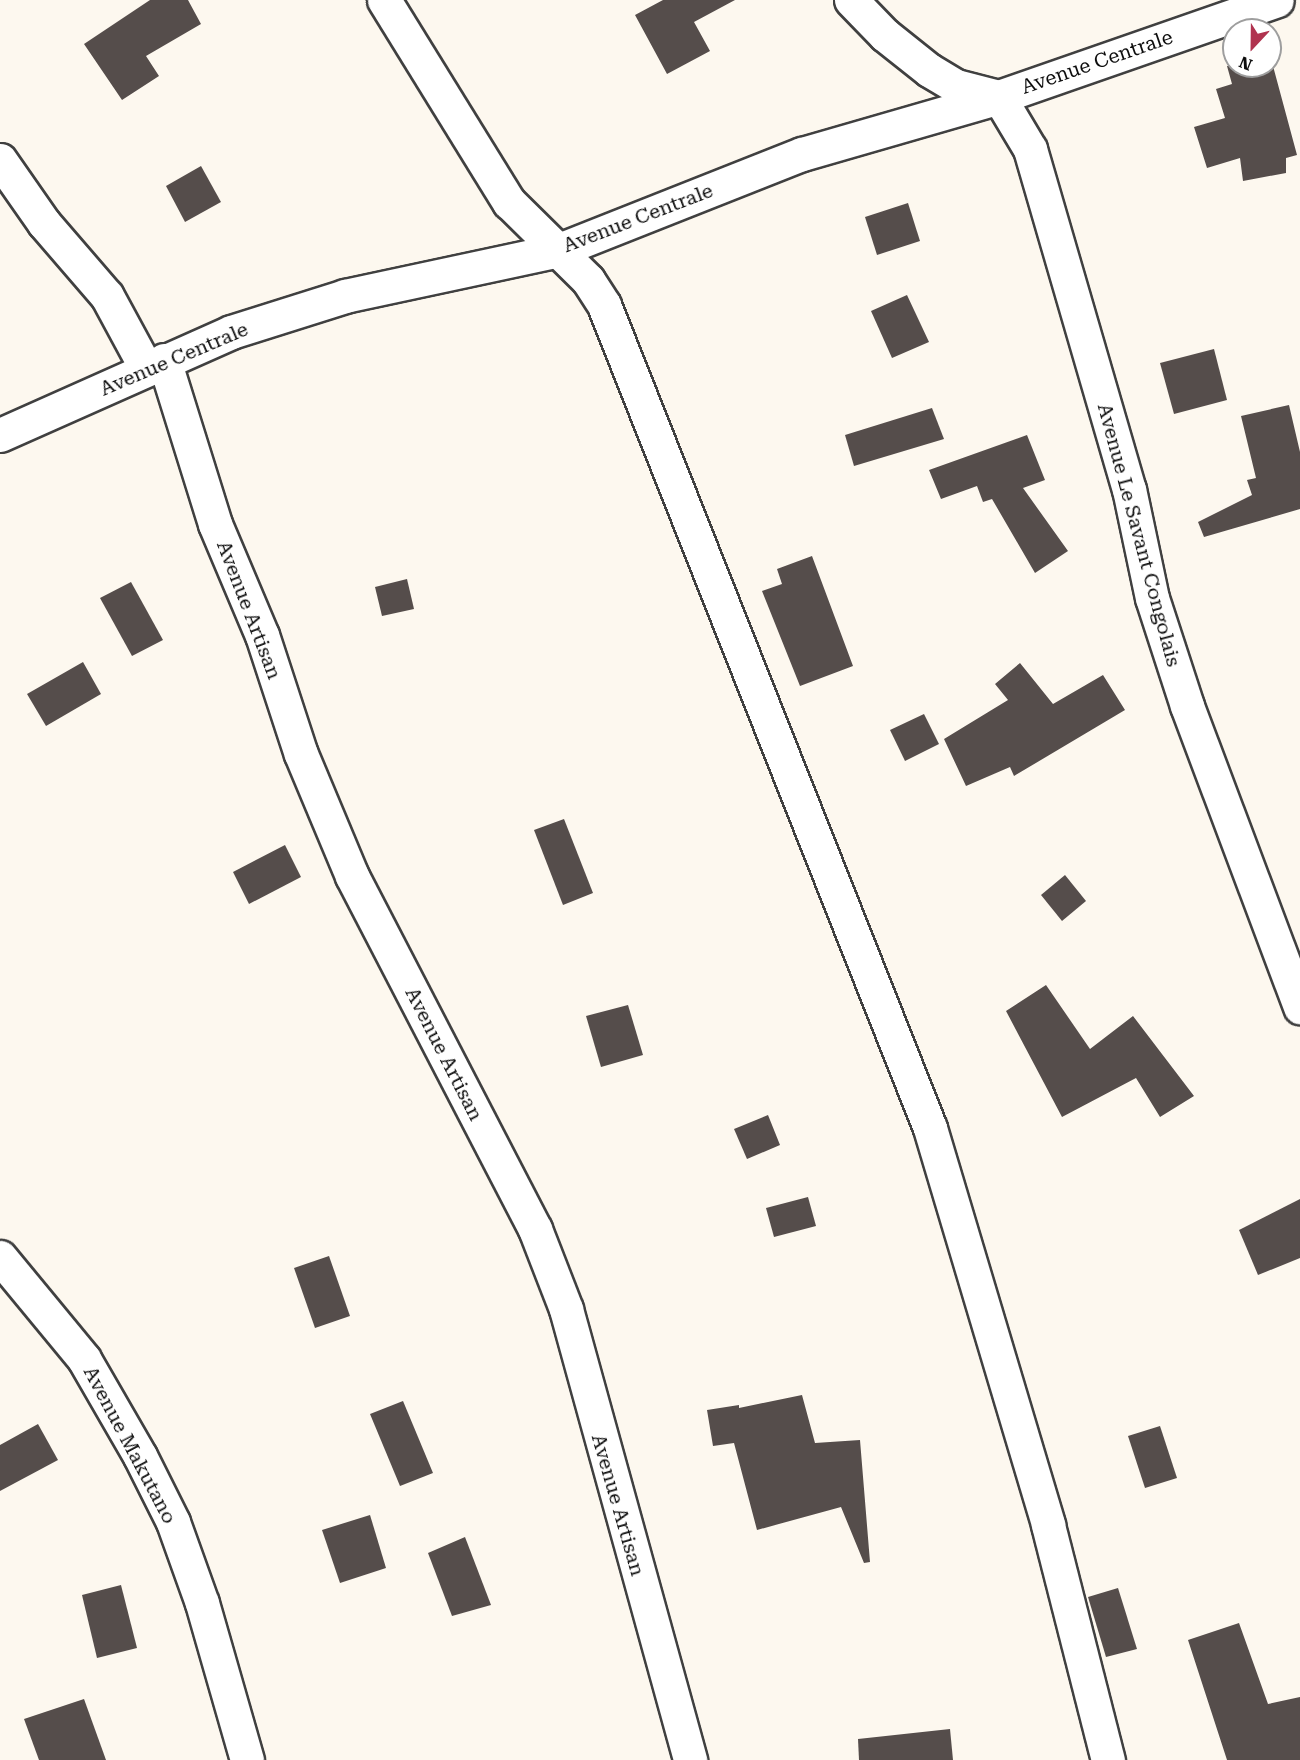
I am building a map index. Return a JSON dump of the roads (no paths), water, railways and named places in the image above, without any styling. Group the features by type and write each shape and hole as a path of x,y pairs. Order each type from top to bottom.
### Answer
{"street":[{"path":"384,0 509,202 588,280 604,305 930,1128 1048,1525 1108,1760"},
{"path":"851,0 885,35 929,70 956,86 999,97"},
{"name":"Avenue Centrale","path":"0,435 231,332 345,296 559,250 801,154 999,97 1277,0"},
{"name":"Avenue Le Savant Congolais","path":"999,97 1030,149 1129,489 1152,598 1187,706 1300,1007"},
{"name":"Avenue Artisan","path":"0,159 44,223 107,296 155,364 215,524 262,635 301,754 352,876 535,1229 566,1310 690,1760"},
{"name":"Avenue Makutano","path":"0,1257 84,1359 145,1465 172,1522 202,1603 247,1760"}]}
